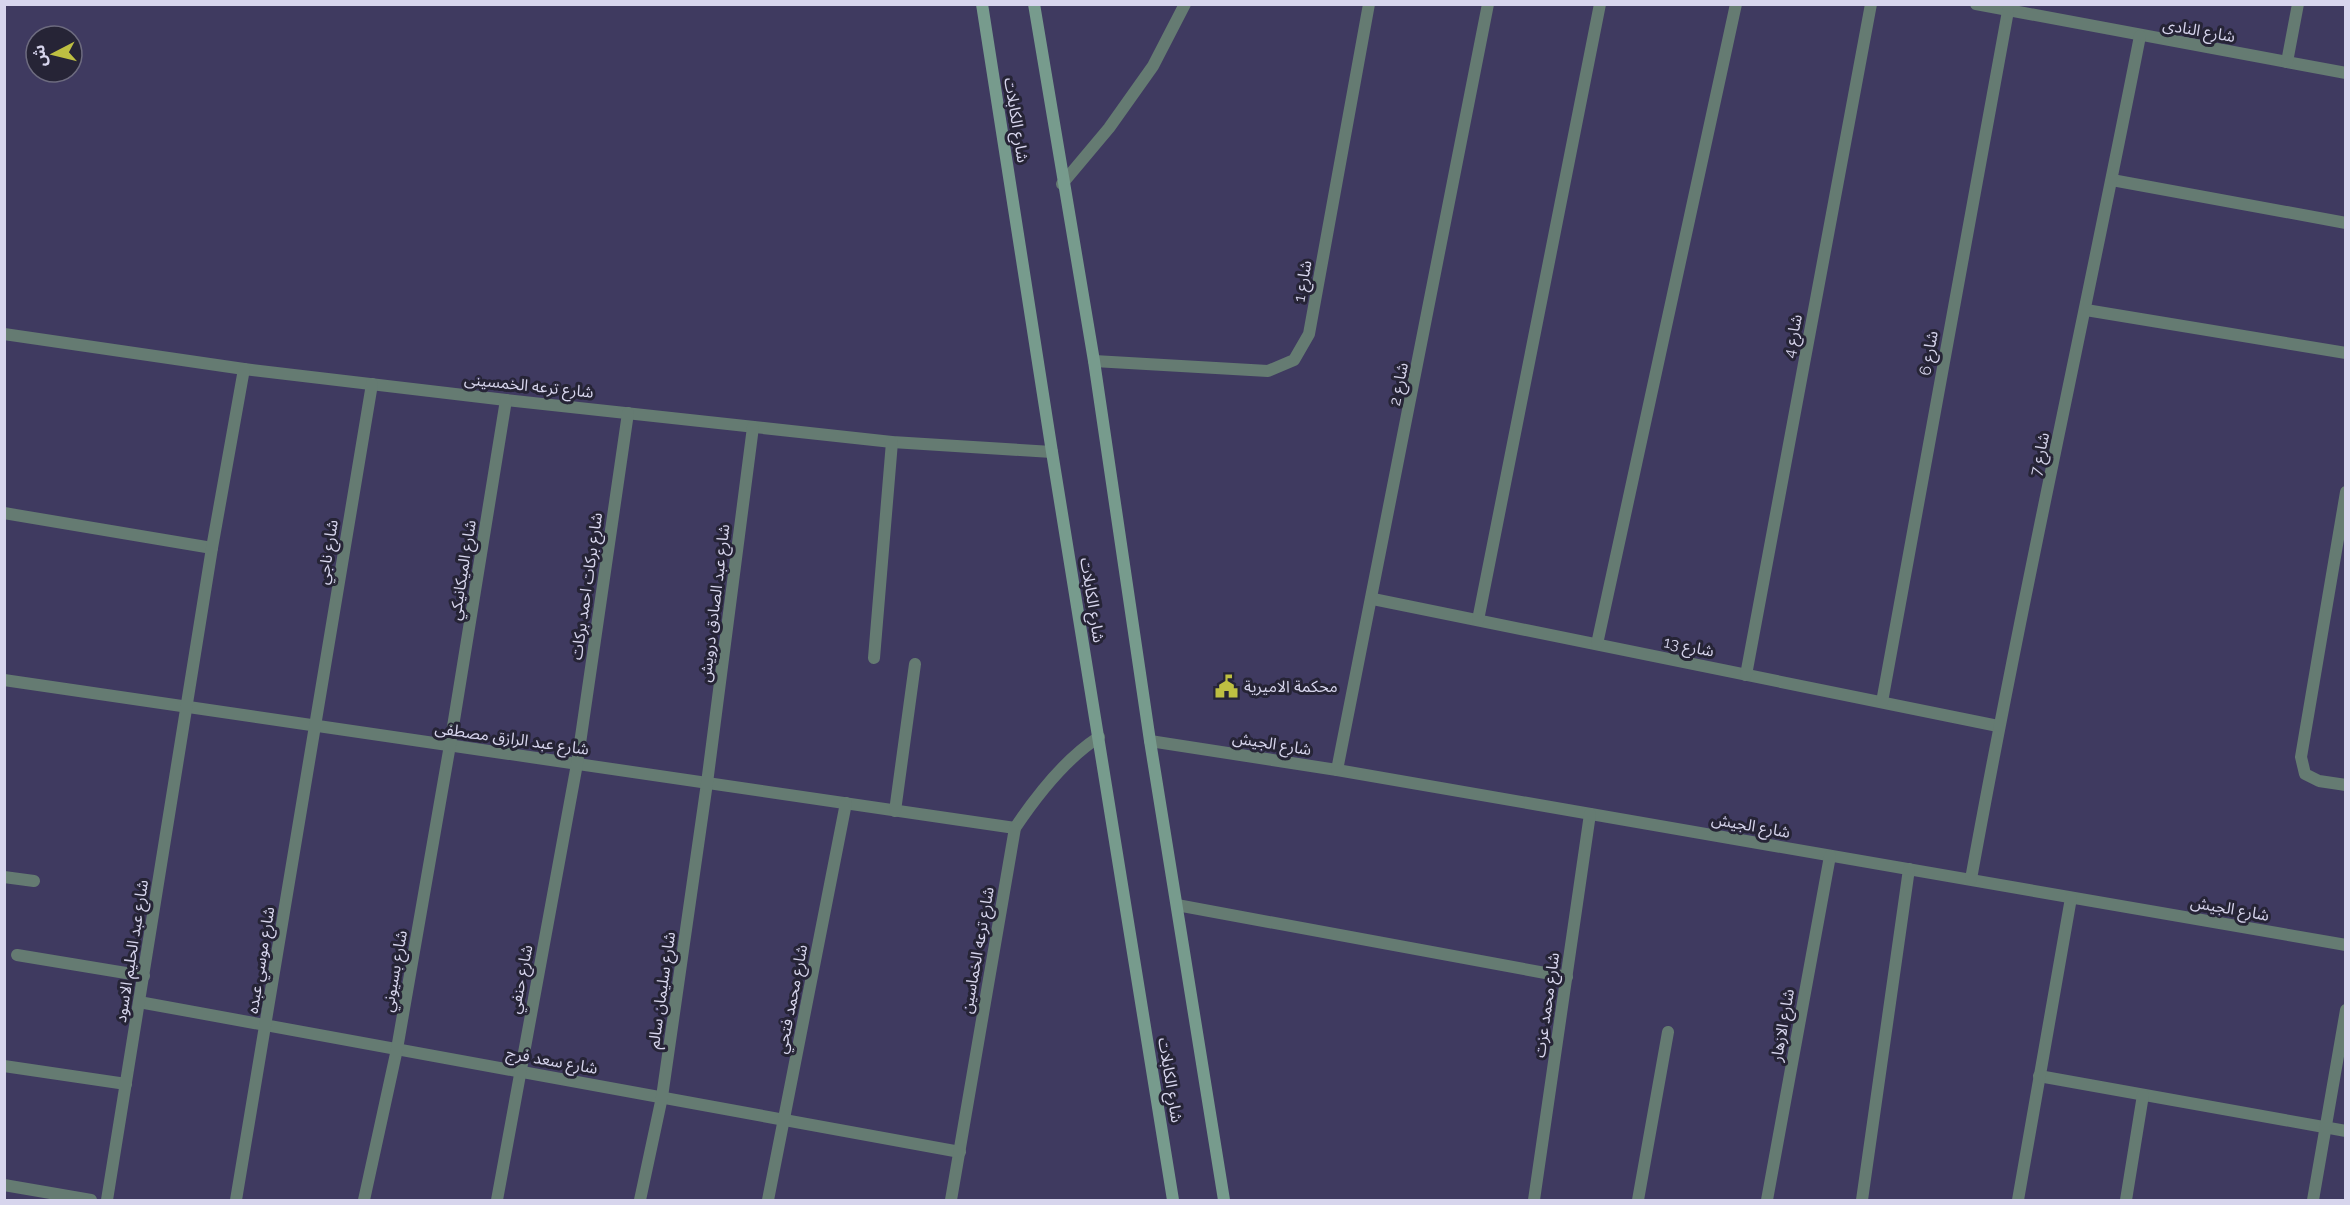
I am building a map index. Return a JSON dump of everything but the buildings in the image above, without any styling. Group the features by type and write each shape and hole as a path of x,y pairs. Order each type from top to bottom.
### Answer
{"main road":[{"name":"شارع الكابلات","path":"982,4 1173,1200"},
{"name":"شارع الكابلات","path":"1034,4 1062,184 1094,361 1150,741 1224,1200"}],"street":[{"path":"1062,184 1109,128 1153,66 1185,4"},
{"name":"شارع 1","path":"1094,361 1268,371 1294,360 1309,334 1369,4"},
{"name":"شارع 2","path":"1337,770 1373,599 1488,4"},
{"path":"1478,620 1600,4"},
{"path":"1597,644 1736,4"},
{"name":"شارع 4","path":"1746,675 1871,4"},
{"name":"شارع النادى","path":"1976,4 2346,73"},
{"path":"2287,62 2298,4"},
{"name":"شارع 6","path":"1882,702 2008,10"},
{"name":"شارع 7","path":"1971,879 1998,726 2086,310 2140,36"},
{"path":"2112,180 2346,223"},
{"path":"2086,310 2346,353"},
{"name":"شارع ترعه الخمسينى","path":"4,334 244,369 628,413 891,442 1052,452"},
{"name":"شارع عبد الحليم الاسود","path":"107,1200 212,548 244,369"},
{"name":"شارع ناجي","path":"315,725 372,384"},
{"name":"شارع الميكانيكي","path":"450,745 506,399"},
{"name":"شارع بركات احمد بركات","path":"577,764 628,413"},
{"name":"شارع عبد الصادق درويش","path":"707,783 753,427"},
{"path":"874,658 891,442"},
{"path":"2346,492 2301,757 2305,774 2319,781 2346,785"},
{"path":"4,513 212,548"},
{"name":"شارع 13","path":"1373,599 1998,726"},
{"path":"896,811 915,664"},
{"name":"شارع عبد الرازق مصطفى","path":"4,680 1015,828"},
{"name":"شارع موسي عبده","path":"236,1200 315,725"},
{"name":"شارع ترعه الخماسين","path":"951,1200 1015,828 1034,799 1077,754 1099,737"},
{"name":"شارع الجيش","path":"1150,741 1337,770 2346,945"},
{"name":"شارع بسيوني","path":"364,1200 397,1049 450,745"},
{"name":"شارع حنفي","path":"497,1200 577,764"},
{"name":"شارع سليمان سالم","path":"640,1200 662,1097 707,783"},
{"name":"شارع محمد فتحي","path":"768,1200 846,803"},
{"name":"شارع محمد عزت","path":"1534,1200 1590,814"},
{"name":"شارع الازهار","path":"1767,1200 1830,856"},
{"path":"1862,1200 1909,869"},
{"path":"4,877 34,881"},
{"path":"2018,1200 2071,898"},
{"path":"1177,905 1567,977"},
{"path":"17,955 144,976"},
{"name":"شارع سعد فرج","path":"139,1002 960,1152"},
{"path":"2313,1200 2346,1010"},
{"path":"1638,1200 1668,1032"},
{"path":"4,1066 126,1084"},
{"path":"2040,1076 2346,1131"},
{"path":"2127,1200 2143,1095"},
{"path":"4,1185 91,1200"}],"place":[{"name":"محكمة الاميرية","path":"1226,686"}]}
